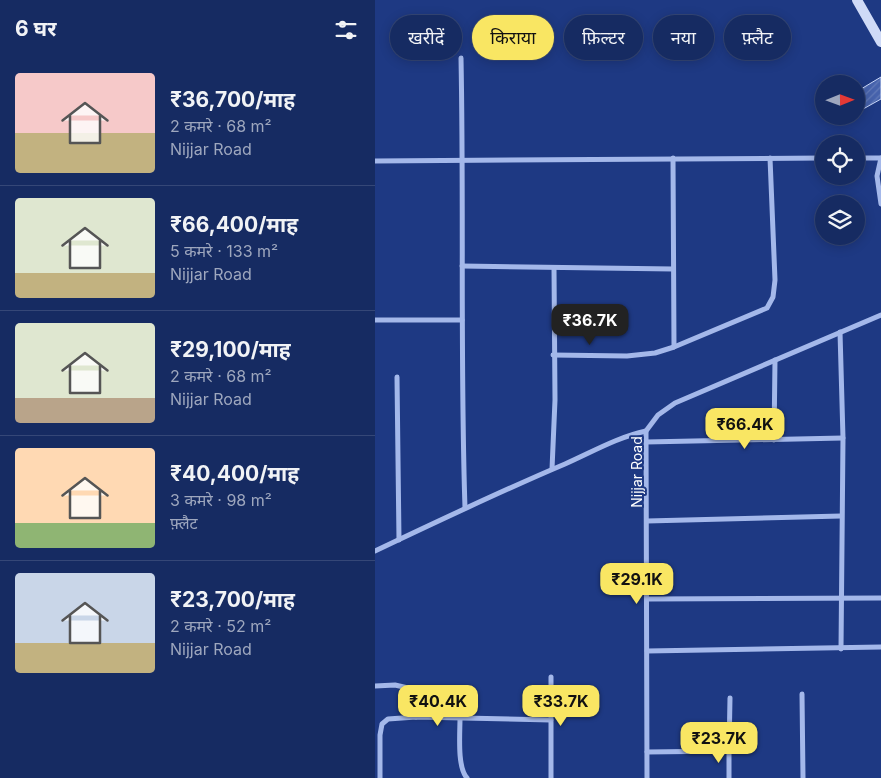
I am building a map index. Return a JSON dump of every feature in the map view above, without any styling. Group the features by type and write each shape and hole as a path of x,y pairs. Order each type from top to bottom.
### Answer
{"street":[{"path":"857,0 881,42"},
{"path":"461,60 465,508"},
{"path":"673,158 673,347"},
{"path":"553,355 627,356 655,353 767,308 773,297 775,280 770,158"},
{"path":"375,161 815,158"},
{"path":"865,158 881,158 877,176 881,204"},
{"path":"462,266 673,269"},
{"path":"552,469 555,400 553,355 554,268"},
{"name":"Nijjar Road","path":"647,778 647,431 658,415 675,403 881,315"},
{"path":"375,320 462,320"},
{"path":"840,332 843,438 841,649"},
{"path":"774,440 775,360"},
{"path":"397,377 399,540"},
{"path":"375,552 465,508 552,469 630,435 647,431"},
{"path":"646,442 843,438"},
{"path":"647,521 841,516"},
{"path":"647,599 881,598"},
{"path":"647,651 881,647"},
{"path":"551,677 551,778"},
{"path":"375,686 395,685 408,688 414,702 416,717"},
{"path":"802,694 803,778"},
{"path":"729,778 730,698"},
{"path":"380,778 379,746 382,724 388,719 416,717 551,720"},
{"path":"460,718 461,765 467,778"},
{"path":"647,752 729,751"}],"building":[{"path":"881,77 881,99 865,108 865,87"}]}
